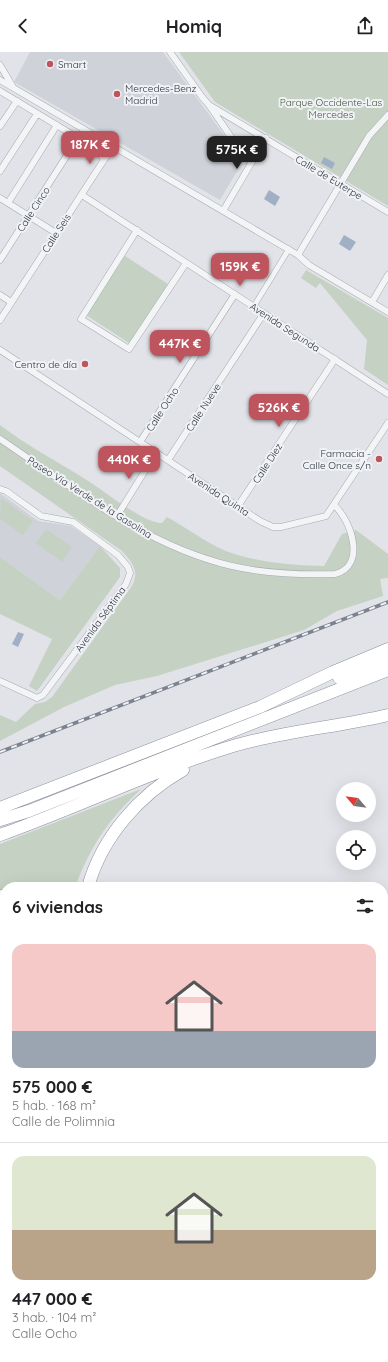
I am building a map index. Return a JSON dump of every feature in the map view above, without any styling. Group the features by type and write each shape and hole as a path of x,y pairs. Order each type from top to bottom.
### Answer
{"highway":[{"path":"0,808 260,707 333,672 388,648"},
{"path":"260,707 280,702 388,659"},
{"path":"0,820 388,670"},
{"path":"0,836 200,756 273,735 388,715"},
{"path":"336,725 363,726 388,721"},
{"path":"90,882 101,855 113,833 130,811 162,783 182,770 234,746"}],"street":[{"name":"Calle de Euterpe","path":"170,52 225,129 251,162"},
{"path":"0,65 14,88"},
{"path":"0,80 298,255 309,265 388,312"},
{"path":"0,91 98,150 104,160"},
{"path":"0,126 17,101"},
{"name":"Calle de Euterpe","path":"209,105 388,212"},
{"path":"0,171 37,114"},
{"path":"298,255 369,136 388,115"},
{"path":"225,129 234,119"},
{"path":"8,203 57,126"},
{"name":"Calle Cinco","path":"0,260 78,138"},
{"path":"223,211 266,138"},
{"name":"Calle Seis","path":"0,320 113,146"},
{"name":"Avenida Segunda","path":"82,195 388,394"},
{"path":"0,198 56,233"},
{"path":"137,230 81,319 129,349 186,263"},
{"path":"254,306 289,250"},
{"path":"372,302 388,275"},
{"name":"Calle Ocho","path":"140,442 235,294"},
{"path":"0,295 11,302"},
{"name":"Calle Nueve","path":"168,460 264,313"},
{"name":"Avenida Quinta","path":"0,350 156,453 273,527 281,527 326,516 334,504"},
{"name":"Calle Diez","path":"238,506 335,360"},
{"path":"334,504 388,423"},
{"name":"Paseo Vía Verde de la Gasolina","path":"0,439 150,536 170,545 232,566 288,574 335,574 342,572 350,565 354,558 354,550 349,527 344,515 334,504"},
{"path":"117,516 156,453"},
{"name":"Avenida Séptima","path":"0,489 6,491 41,516 73,522 118,555 128,567 130,573 126,584 43,695 37,698 0,681"}],"shaded area":[{"path":"30,52 163,52 243,161 220,200 14,82"},
{"path":"0,493 38,521 71,526 100,546 60,600 0,557"}],"green space":[{"name":"Parque Occidente-Las Mercedes","path":"179,52 388,52 388,206 215,102"},
{"path":"125,256 168,284 129,343 86,315"},
{"path":"306,270 388,318 388,385 364,369 367,340 320,283 316,288 301,278"},
{"path":"0,425 134,512 154,522 162,523 167,517 211,543 237,555 274,563 324,566 342,534 356,530 388,554 388,578 380,579 383,596 337,611 304,630 157,676 115,685 64,707 0,741 0,715 16,722 35,704 45,702 52,697 132,586 135,571 132,563 122,551 0,466"},
{"path":"1,498 33,521 23,535 0,519"},
{"path":"46,529 72,547 62,562 36,543"},
{"path":"100,546 120,568 120,577 37,691 29,686 52,639 0,614 0,557 60,600"},
{"path":"141,789 119,812 102,834 94,846 77,882 0,882 0,844"}],"water":[{"path":"324,157 335,163 332,169 321,163"},
{"path":"269,190 280,197 275,206 264,199"},
{"path":"344,235 356,242 350,251 339,244"},
{"path":"18,632 24,634 18,647 12,644"}],"railway":[{"path":"0,752 388,602"}],"place":[{"name":"Smart","path":"50,64"},
{"name":"Mercedes-Benz Madrid","path":"117,94"},
{"name":"Centro de día","path":"85,364"},
{"name":"Farmacia - Calle Once s/n","path":"379,459"}]}
